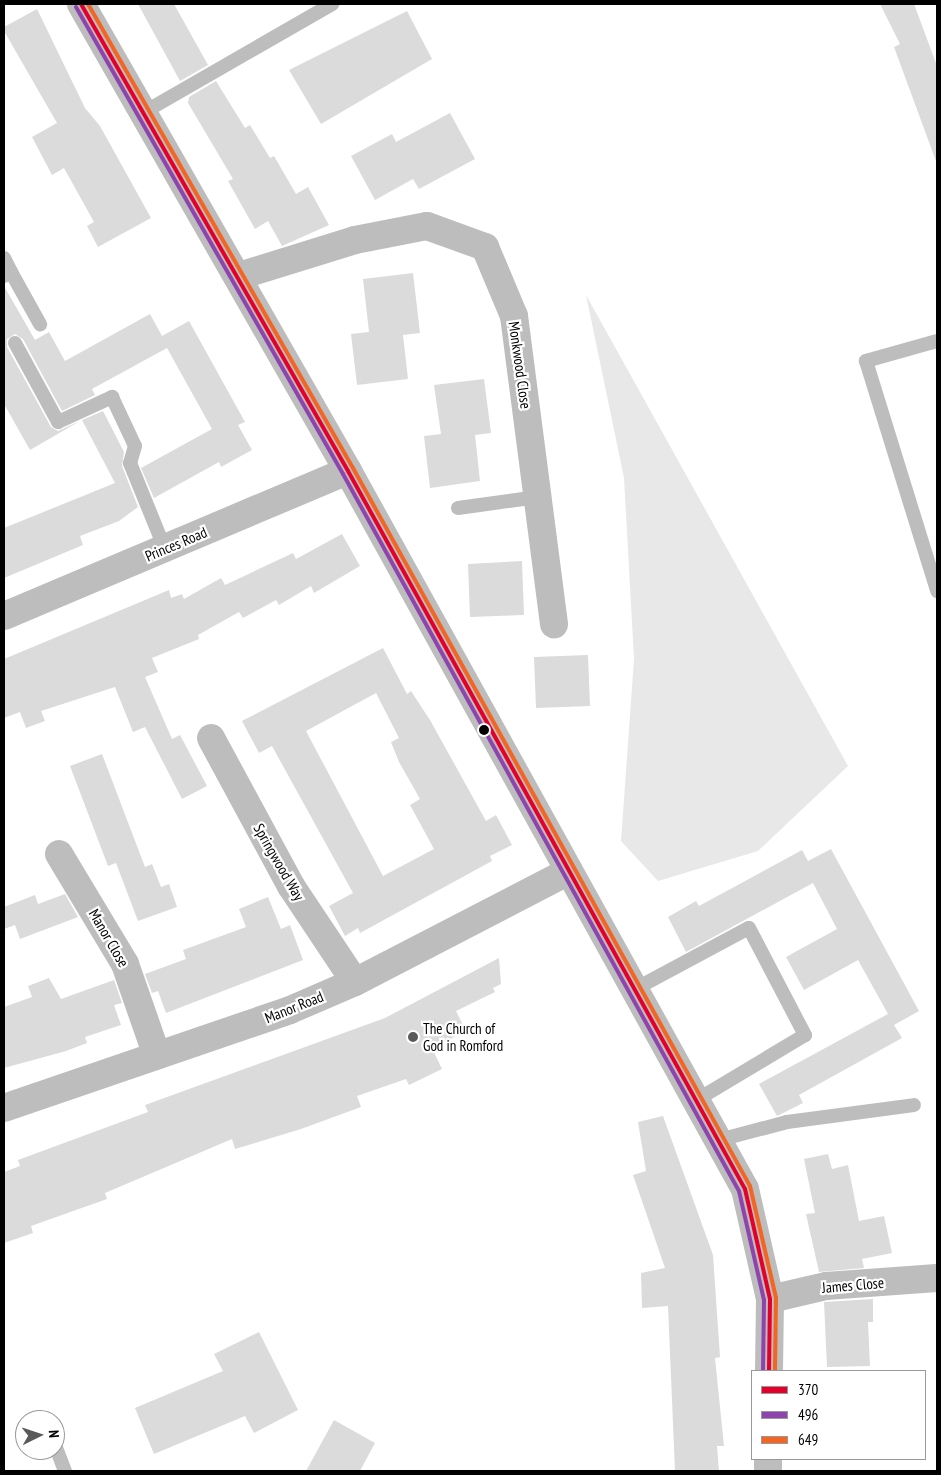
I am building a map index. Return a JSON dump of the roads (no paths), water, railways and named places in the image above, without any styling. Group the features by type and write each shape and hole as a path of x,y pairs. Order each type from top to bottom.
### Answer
{"street":[{"path":"81,4 146,111 348,471 617,962 698,1100 745,1189 770,1299 769,1370"},
{"name":"Monkwood Close","path":"238,276 355,240 428,226 485,247 514,316 554,624"},
{"name":"Princes Road","path":"4,616 348,471"},
{"name":"Springwood Way","path":"211,738 291,886 355,982"},
{"name":"Manor Close","path":"59,854 126,964 157,1056"},
{"name":"Manor Road","path":"4,1108 157,1056 355,982 571,875"},
{"name":"James Close","path":"770,1299 826,1286 937,1278"}],"lane":[{"path":"146,111 332,4"},
{"path":"4,258 7,274 40,324"},
{"path":"937,341 866,360 937,591"},
{"path":"15,343 58,422 112,397 135,446 130,463 165,548"},
{"path":"458,508 537,497"},
{"path":"634,989 749,928 805,1035 698,1100"},
{"path":"719,1140 788,1122 914,1105"}],"place":[{"name":"The Church of God in Romford","path":"413,1037"}]}
